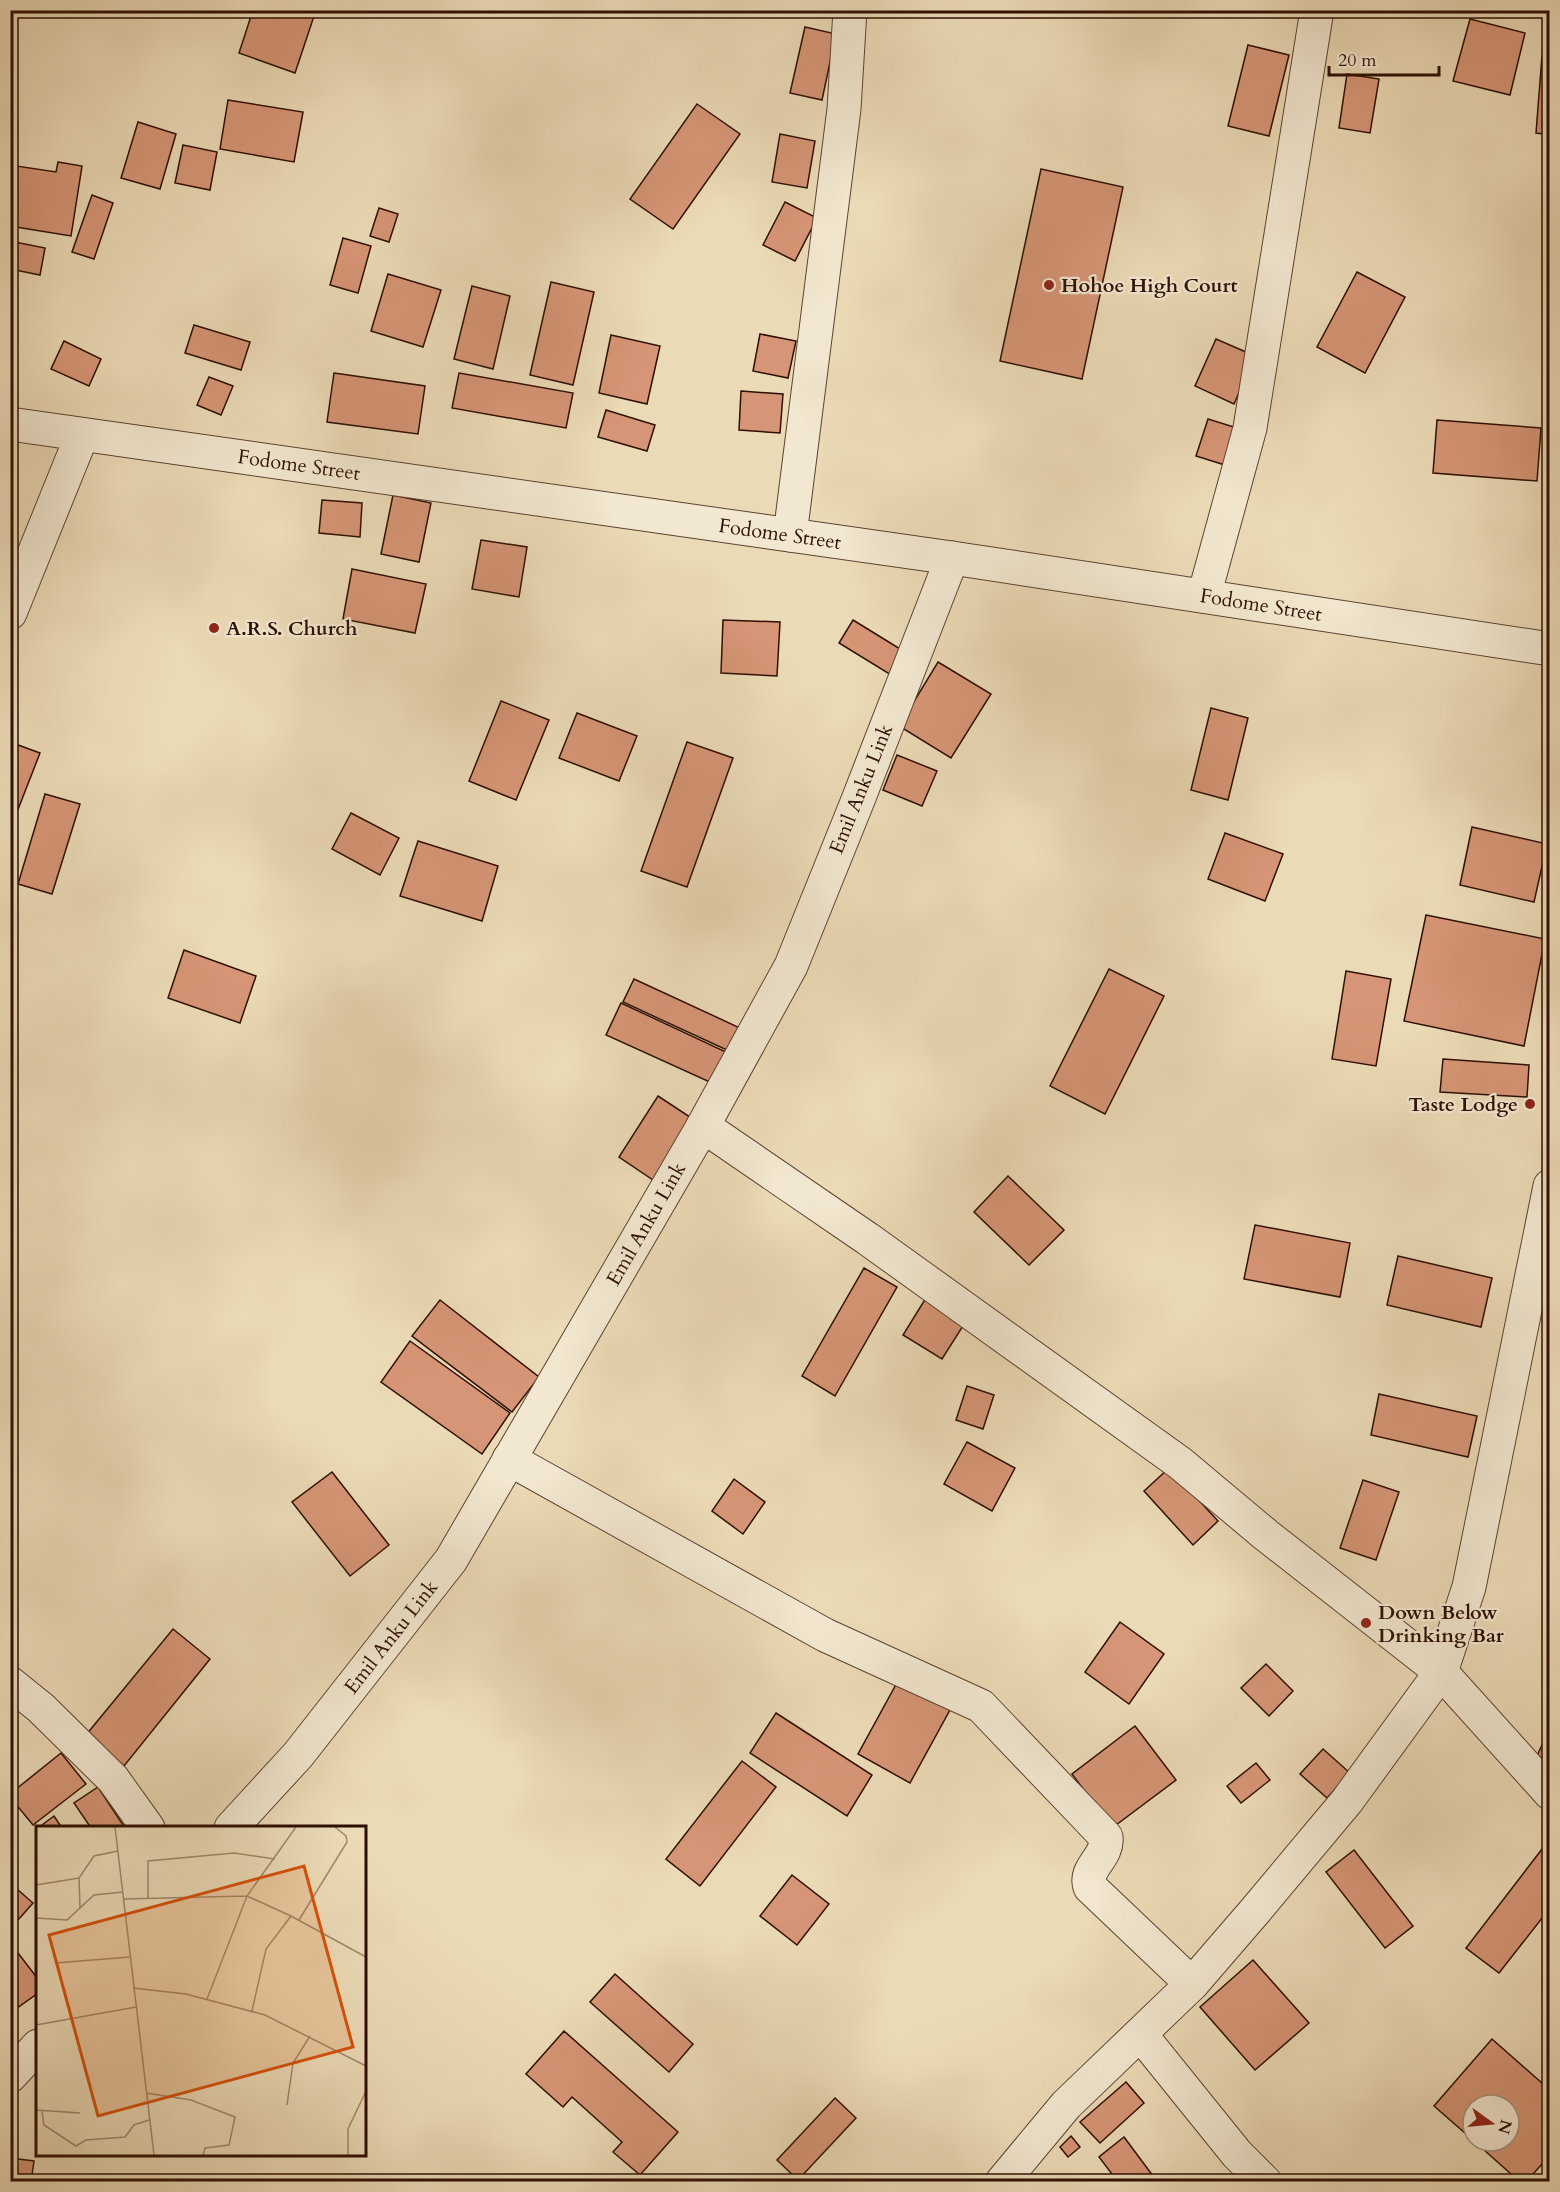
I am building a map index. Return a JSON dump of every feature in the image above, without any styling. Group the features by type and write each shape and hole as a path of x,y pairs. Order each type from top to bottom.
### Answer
{"street":[{"path":"790,535 844,109 850,10"},
{"path":"1204,596 1250,428 1317,10"},
{"name":"Fodome Street","path":"10,424 952,558 1550,649"},
{"path":"10,613 82,435"},
{"name":"Emil Anku Link","path":"232,1826 298,1755 451,1560 703,1126 791,966 952,558"},
{"path":"703,1126 868,1239 1180,1463 1266,1535 1441,1672 1550,1793"},
{"path":"1002,2181 1066,2105 1192,1984 1347,1802 1441,1672 1469,1587 1550,1186"},
{"path":"509,1460 825,1635 981,1707 1106,1837 1107,1844 1103,1854 1089,1874 1090,1887 1192,1984"},
{"path":"10,1683 41,1708 113,1779 147,1826"},
{"path":"1141,2035 1237,2154 1264,2181"},
{"path":"10,2076 36,2048"}],"building":[{"path":"253,10 316,10 295,73 239,53"},
{"path":"1470,19 1525,33 1510,95 1453,81"},
{"path":"805,27 836,34 822,100 790,93"},
{"path":"1248,45 1289,55 1269,136 1228,126"},
{"path":"1542,56 1550,57 1550,135 1536,133"},
{"path":"1347,74 1379,79 1370,133 1339,128"},
{"path":"228,100 303,112 294,162 220,149"},
{"path":"697,104 740,134 673,229 630,199"},
{"path":"138,122 176,134 160,189 121,178"},
{"path":"780,134 815,141 807,188 772,182"},
{"path":"183,145 217,152 210,190 175,183"},
{"path":"58,162 82,166 71,236 10,226 10,165 56,172"},
{"path":"1041,169 1123,187 1082,379 1000,361"},
{"path":"92,195 113,203 94,259 72,252"},
{"path":"785,202 817,218 795,261 763,245"},
{"path":"379,208 398,214 389,242 370,236"},
{"path":"343,238 371,246 358,293 330,285"},
{"path":"10,241 45,248 40,275 10,269"},
{"path":"1357,272 1405,297 1365,373 1317,347"},
{"path":"388,274 441,290 423,347 371,331"},
{"path":"551,282 594,292 573,385 530,375"},
{"path":"472,286 510,296 493,369 454,359"},
{"path":"194,325 250,342 241,370 185,353"},
{"path":"760,334 796,341 788,378 753,371"},
{"path":"611,335 660,346 647,404 599,393"},
{"path":"1216,339 1255,356 1234,404 1195,386"},
{"path":"64,341 101,359 89,386 51,369"},
{"path":"334,373 425,386 418,434 327,422"},
{"path":"459,373 573,393 566,428 452,408"},
{"path":"209,377 233,386 221,415 197,405"},
{"path":"741,391 783,394 780,433 739,430"},
{"path":"606,410 655,425 647,451 598,437"},
{"path":"1208,419 1237,428 1225,465 1196,456"},
{"path":"1437,420 1541,428 1537,481 1433,473"},
{"path":"393,495 431,503 419,562 381,554"},
{"path":"322,500 362,503 360,537 319,533"},
{"path":"481,540 527,547 519,597 472,589"},
{"path":"352,569 426,584 415,633 343,619"},
{"path":"723,620 780,622 777,676 721,673"},
{"path":"853,620 910,655 896,678 839,643"},
{"path":"938,662 991,694 951,758 899,726"},
{"path":"501,701 549,720 516,800 469,781"},
{"path":"1211,708 1248,718 1228,800 1191,790"},
{"path":"577,713 637,736 619,781 559,758"},
{"path":"10,742 40,753 10,830"},
{"path":"687,742 733,758 687,887 641,871"},
{"path":"897,755 937,771 922,806 883,790"},
{"path":"45,794 80,804 52,894 18,884"},
{"path":"351,813 399,838 380,875 332,849"},
{"path":"1472,827 1547,844 1534,902 1460,885"},
{"path":"1225,833 1283,854 1265,901 1208,879"},
{"path":"418,841 498,866 482,921 400,896"},
{"path":"1426,915 1545,939 1524,1046 1404,1021"},
{"path":"184,950 256,976 240,1023 168,998"},
{"path":"1109,969 1164,996 1105,1114 1050,1086"},
{"path":"1346,971 1391,979 1376,1066 1332,1059"},
{"path":"634,979 740,1028 729,1051 623,1002"},
{"path":"621,1003 726,1052 712,1083 606,1035"},
{"path":"1443,1059 1529,1065 1527,1097 1440,1092"},
{"path":"658,1096 696,1121 656,1182 619,1157"},
{"path":"1008,1176 1064,1230 1029,1265 974,1212"},
{"path":"1255,1225 1350,1243 1340,1297 1244,1279"},
{"path":"1398,1256 1492,1278 1481,1327 1387,1305"},
{"path":"864,1268 897,1287 835,1396 802,1376"},
{"path":"929,1293 968,1318 942,1359 903,1335"},
{"path":"440,1300 539,1377 512,1412 412,1336"},
{"path":"410,1341 510,1413 482,1454 381,1382"},
{"path":"967,1386 994,1395 983,1429 956,1420"},
{"path":"1379,1394 1477,1416 1468,1457 1371,1435"},
{"path":"967,1442 1015,1468 992,1511 944,1484"},
{"path":"1169,1468 1218,1521 1193,1545 1144,1491"},
{"path":"332,1472 389,1545 350,1576 292,1502"},
{"path":"734,1479 765,1502 743,1534 712,1511"},
{"path":"1363,1480 1399,1492 1376,1560 1340,1548"},
{"path":"1120,1622 1164,1654 1129,1704 1085,1672"},
{"path":"173,1629 210,1659 124,1766 86,1735"},
{"path":"1266,1664 1293,1691 1269,1716 1241,1688"},
{"path":"899,1679 951,1708 910,1783 858,1754"},
{"path":"776,1713 872,1775 847,1816 750,1753"},
{"path":"1135,1726 1176,1780 1112,1828 1072,1774"},
{"path":"1550,1727 1550,1761 1537,1756"},
{"path":"1323,1749 1350,1773 1327,1798 1300,1774"},
{"path":"61,1753 86,1784 33,1825 10,1794"},
{"path":"742,1761 776,1787 700,1886 666,1859"},
{"path":"1256,1763 1270,1780 1241,1803 1227,1786"},
{"path":"98,1787 124,1826 90,1826 74,1803"},
{"path":"54,1816 61,1826 41,1826"},
{"path":"1549,1840 1550,1908 1499,1973 1466,1948"},
{"path":"1354,1850 1413,1926 1385,1948 1326,1872"},
{"path":"792,1875 829,1904 797,1945 760,1916"},
{"path":"10,1883 33,1903 11,1928 10,1927"},
{"path":"18,1953 36,1976 36,1994 10,2013 10,1959"},
{"path":"1253,1960 1309,2023 1255,2070 1200,2007"},
{"path":"615,1974 693,2044 669,2072 590,2002"},
{"path":"564,2031 678,2132 640,2175 613,2152 622,2142 572,2097 563,2107 526,2074"},
{"path":"1492,2039 1550,2090 1550,2155 1526,2182 1520,2182 1487,2153 1521,2153 1521,2093 1461,2093 1461,2130 1434,2106"},
{"path":"1126,2082 1144,2103 1100,2143 1080,2122"},
{"path":"835,2098 856,2118 798,2180 777,2160"},
{"path":"1071,2136 1080,2147 1068,2157 1060,2147"},
{"path":"1124,2137 1156,2180 1154,2182 1118,2182 1099,2157"},
{"path":"10,2158 34,2161 31,2182 10,2182"}],"place":[{"name":"Hohoe High Court","path":"1049,285"},
{"name":"A.R.S. Church","path":"214,628"},
{"name":"Taste Lodge","path":"1530,1104"},
{"name":"Down Below Drinking Bar","path":"1366,1623"}]}
